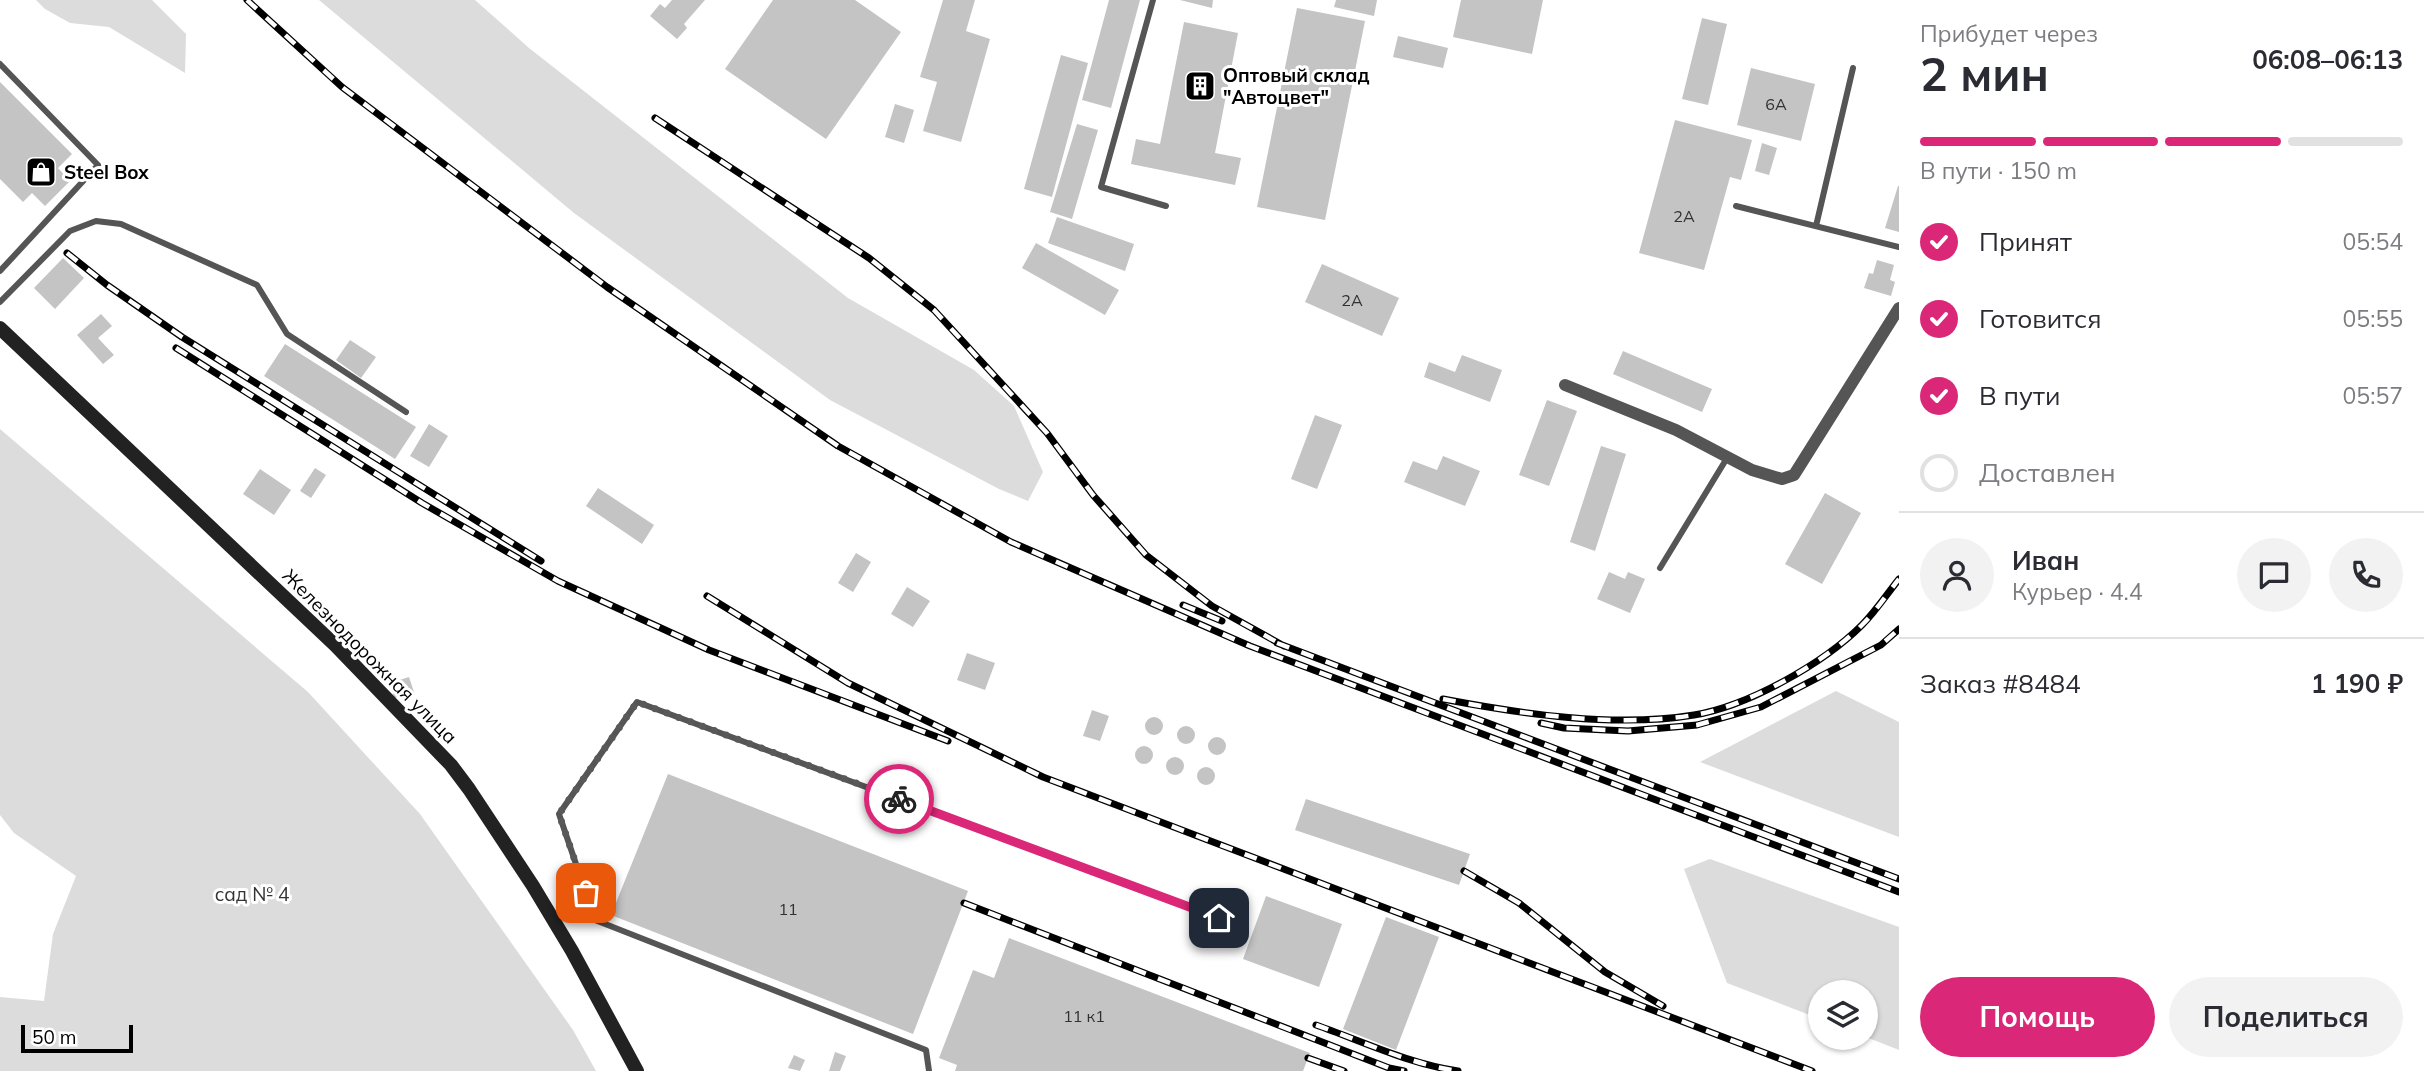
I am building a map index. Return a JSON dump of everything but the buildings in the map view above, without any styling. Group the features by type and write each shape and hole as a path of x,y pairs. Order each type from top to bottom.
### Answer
{"street":[{"path":"1565,385 1676,430 1768,477 1782,479 1794,475 1899,309"},
{"name":"Железнодорожная улица","path":"0,328 335,645 451,765 533,886 572,951 637,1071"}],"lane":[{"path":"1153,0 1101,187 1166,206"},
{"path":"0,64 98,165 0,271"},
{"path":"1816,226 1853,68"},
{"path":"1736,206 1899,247"},
{"path":"0,302 70,231 96,221 121,224 257,285 287,334 406,412"},
{"path":"1660,568 1728,456"},
{"path":"929,1071 926,1050 594,919 559,814 637,702 1219,918"}],"green space":[{"path":"36,0 152,0 186,34 185,73 109,27 70,23 45,9"},
{"path":"319,0 475,0 529,48 848,298 974,370 1014,406 1043,472 1028,501 999,489 830,400 574,213"},
{"name":"сад № 4","path":"0,429 308,692 420,814 573,1030 596,1071 0,1071 0,997 44,1001 53,934 76,876 14,833 0,815"},
{"path":"1836,691 1899,722 1899,837 1700,762"},
{"path":"1710,859 1899,927 1899,1050 1878,1042 1878,980 1808,980 1808,1014 1727,983 1684,869"}],"railway":[{"path":"247,0 342,87 607,287 838,446 1011,542 1250,646 1899,892"},
{"path":"655,118 869,258 934,310 1047,433 1093,495 1146,555 1212,606 1284,646"},
{"path":"67,253 107,285 182,337 541,561"},
{"path":"176,348 422,503 558,581 709,650 948,741"},
{"path":"1443,699 1504,710 1601,720 1664,719 1715,710 1761,693 1827,654 1862,625 1899,579"},
{"path":"707,596 848,683 1043,777 1812,1071"},
{"path":"1183,605 1222,621"},
{"path":"1541,723 1564,728 1628,731 1697,725 1761,707 1881,645 1899,629"},
{"path":"1277,643 1899,879"},
{"path":"1464,871 1519,903 1605,972 1663,1006"},
{"path":"964,903 1389,1068 1404,1071"},
{"path":"1316,1025 1404,1058 1458,1071"},
{"path":"1308,1058 1344,1071"}],"way so far":[{"path":"586,893 559,814 637,702 899,799"}],"place":[{"name":"Оптовый склад \"Автоцвет\"","path":"1200,86"},
{"name":"Steel Box","path":"41,172"}],"route":[{"path":"899,799 1219,918"}]}
